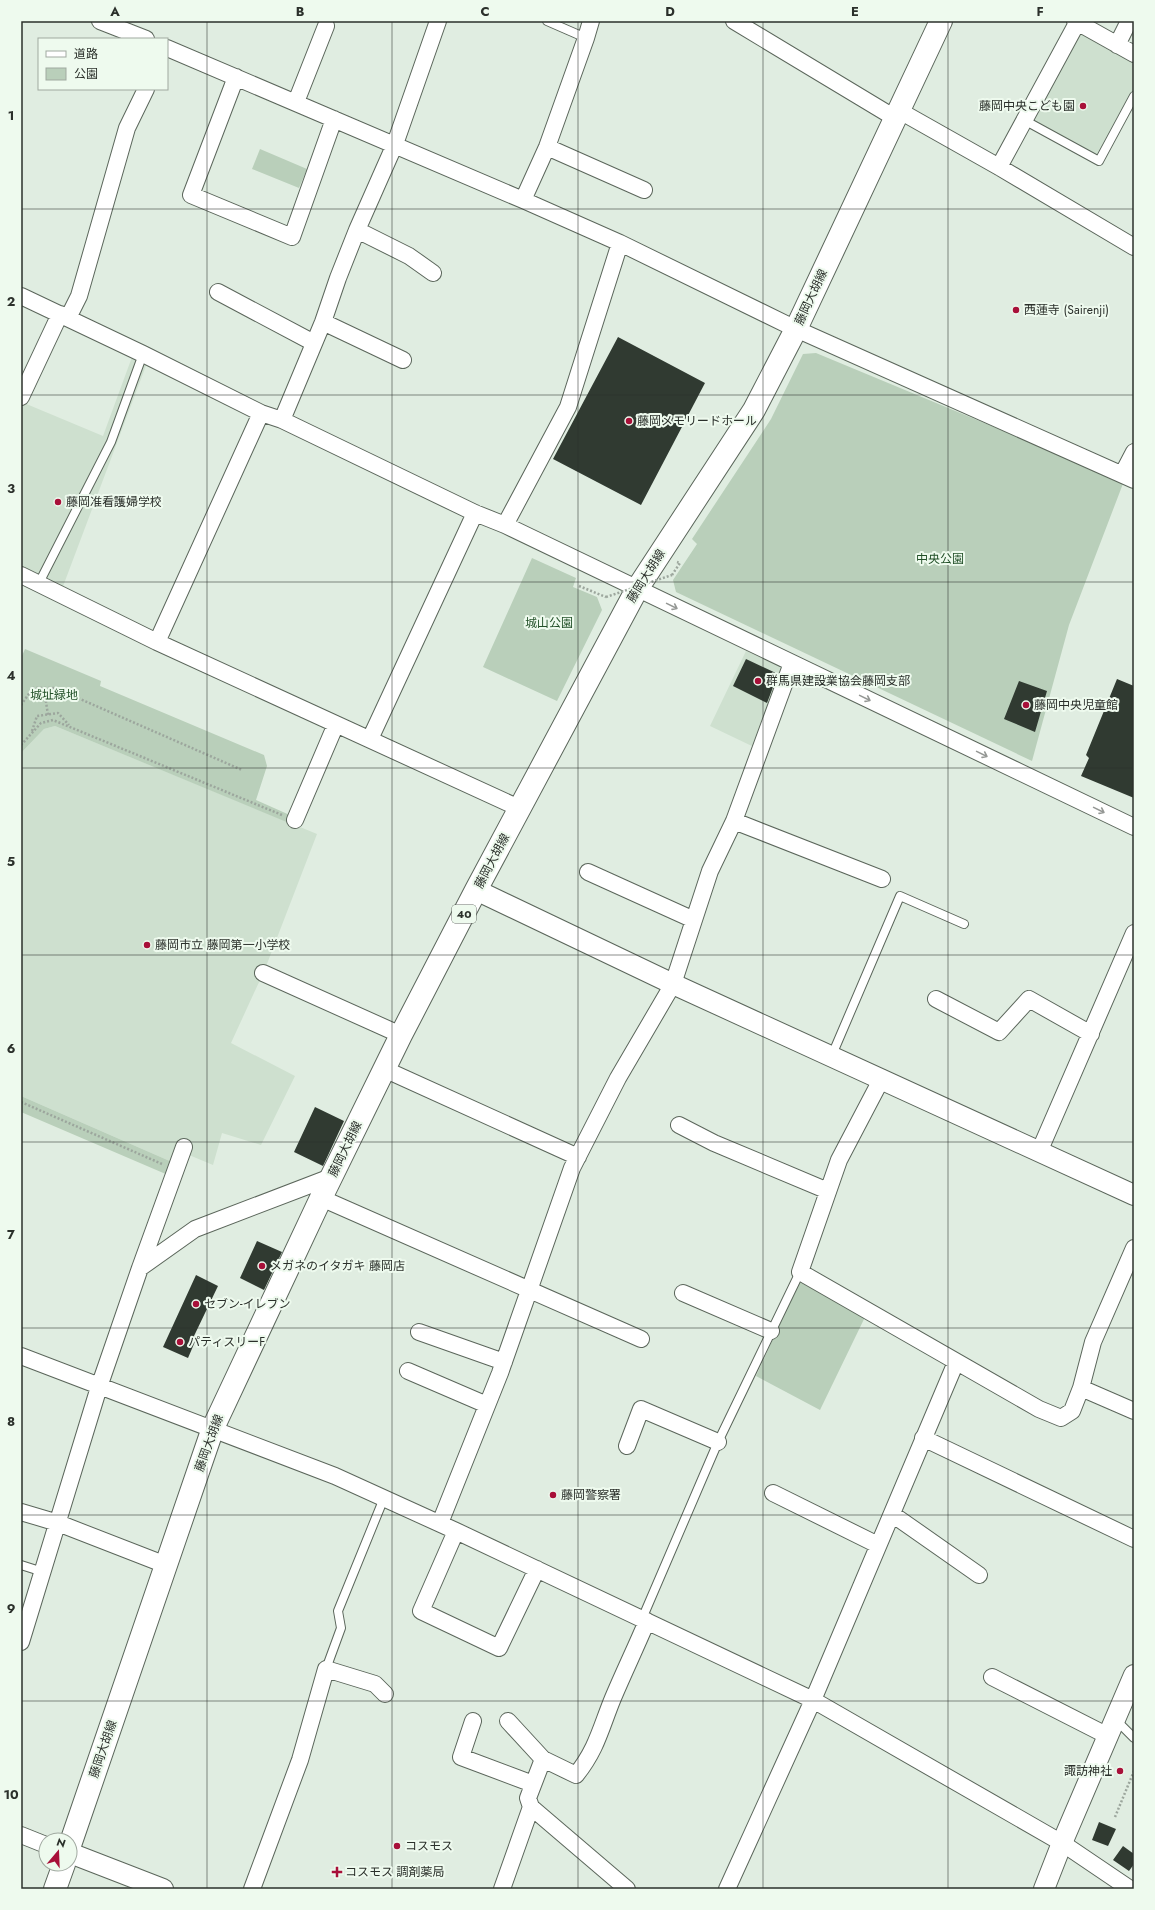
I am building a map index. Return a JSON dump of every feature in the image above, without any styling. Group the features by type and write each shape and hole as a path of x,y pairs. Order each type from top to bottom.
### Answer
{"main road":[{"name":"藤岡大胡線","path":"74,1832 222,1405 331,1177 401,1035 476,890 637,589 754,410 796,329 941,21"},
{"path":"55,1889 61,1872"}],"street":[{"path":"100,21 143,38"},
{"path":"282,420 323,322 357,230 395,144 438,21"},
{"path":"523,200 547,147 591,21"},
{"path":"734,21 897,114 999,167 1134,247"},
{"path":"1117,45 1129,21"},
{"path":"999,167 1076,22 1134,54"},
{"path":"296,102 326,26"},
{"path":"168,48 395,144 620,243 796,329 1128,476 1134,452"},
{"path":"236,77 191,195 292,237 334,119"},
{"path":"21,397 64,316 79,296 127,128 146,90"},
{"path":"547,147 644,190"},
{"path":"357,230 409,256 433,273"},
{"path":"505,525 568,407 620,243"},
{"path":"218,292 314,343"},
{"path":"21,296 262,413 282,420 475,513 505,525 1134,827"},
{"path":"323,322 403,360"},
{"path":"157,642 262,413"},
{"path":"370,739 475,513"},
{"path":"21,575 157,642 519,808"},
{"path":"440,1523 504,1362 578,1157 618,1078 673,984 710,871 734,821 792,663"},
{"path":"294,820 336,724"},
{"path":"734,821 882,879"},
{"path":"588,872 694,920"},
{"path":"476,890 673,984 832,1055 1134,1195"},
{"path":"1039,1152 1134,933"},
{"path":"263,973 401,1035"},
{"path":"936,999 998,1032 1029,999 1091,1034"},
{"path":"384,1069 578,1157"},
{"path":"882,1078 839,1160 800,1272 1039,1409 1060,1418 1072,1410 1081,1388 1093,1342 1134,1248"},
{"path":"679,1125 714,1143 828,1191"},
{"path":"21,1642 23,1626 43,1572 99,1387 184,1147"},
{"path":"140,1268 195,1229 331,1177"},
{"path":"321,1198 641,1339"},
{"path":"683,1293 771,1331"},
{"path":"419,1332 504,1362"},
{"path":"21,1356 99,1387 213,1428 335,1476 440,1523 813,1700 1062,1843 1130,1889"},
{"path":"727,1889 813,1700 956,1362"},
{"path":"408,1371 487,1405"},
{"path":"1081,1388 1134,1411"},
{"path":"627,1446 641,1409 718,1442"},
{"path":"923,1438 1134,1540"},
{"path":"772,1493 878,1545"},
{"path":"21,1512 58,1523 166,1564"},
{"path":"892,1514 979,1575"},
{"path":"456,1531 421,1611 499,1648 537,1569"},
{"path":"508,1721 543,1759 576,1775 596,1746 613,1698 645,1620"},
{"path":"252,1889 300,1760 326,1669 375,1684 385,1694"},
{"path":"1044,1889 1062,1843 1134,1675"},
{"path":"992,1677 1111,1727"},
{"path":"473,1721 462,1757 533,1784"},
{"path":"543,1759 528,1798 531,1807 627,1889"},
{"path":"502,1889 531,1807"},
{"path":"21,1835 38,1842"},
{"path":"78,1857 163,1889"}],"lane":[{"path":"547,21 586,38"},
{"path":"1024,120 1099,161 1134,96"},
{"path":"39,584 111,442 143,354"},
{"path":"832,1055 900,896 964,924"},
{"path":"645,1620 718,1442 800,1272"},
{"path":"326,1669 341,1628 338,1611 384,1498"},
{"path":"21,1565 43,1572"},
{"path":"1111,1727 1134,1738"}],"path":[{"path":"579,586 606,597 672,575 680,564"},
{"path":"591,591 593,586"},
{"path":"21,704 33,688 55,688 242,770"},
{"path":"44,689 48,715"},
{"path":"31,734 37,716 58,713 70,726"},
{"path":"21,744 41,723 53,720 294,820"},
{"path":"21,1102 176,1169"},
{"path":"1115,1816 1134,1771"}],"shaded area":[{"name":"藤岡中央こども園","path":"1078,31 1134,63 1134,92 1099,158 1031,120"},
{"name":"藤岡准看護婦学校","path":"132,357 147,363 62,589 21,568 21,409 24,403 103,436"},
{"path":"746,651 784,668 756,748 710,726"},
{"name":"藤岡市立 藤岡第一小学校","path":"55,726 317,834 265,969 231,1043 295,1076 261,1145 222,1133 213,1165 177,1150 172,1162 21,1096 21,753 44,729"}],"green space":[{"path":"260,149 307,169 299,188 252,169"},
{"name":"中央公園","path":"816,353 1124,481 1069,625 1032,761 676,592 673,580 697,544 692,539 771,419 803,354"},
{"name":"城山公園","path":"532,558 576,578 573,587 597,597 602,610 557,701 483,667"},
{"name":"城址緑地","path":"25,649 101,681 100,686 264,755 267,766 256,800 292,816 289,823 55,726 44,729 21,753 21,658"},
{"path":"21,1096 172,1162 168,1175 21,1112"},
{"path":"801,1278 866,1315 820,1410 756,1376"}],"building":[{"name":"藤岡メモリードホール","path":"618,337 705,383 641,505 553,459"},
{"name":"群馬県建設業協会藤岡支部","path":"746,659 778,674 767,703 733,686"},
{"path":"1117,679 1134,686 1134,798 1081,776 1089,758 1086,755"},
{"name":"藤岡中央児童館","path":"1019,681 1047,691 1035,732 1004,719"},
{"path":"315,1107 344,1121 323,1166 294,1152"},
{"name":"メガネのイタガキ 藤岡店","path":"257,1241 282,1252 264,1290 240,1278"},
{"name":"セブン-イレブン","path":"196,1275 218,1286 194,1336 197,1337 188,1358 163,1347"},
{"path":"1099,1822 1116,1829 1108,1846 1092,1840"},
{"path":"1123,1846 1134,1854 1134,1864 1129,1871 1113,1860"}],"place":[{"name":"藤岡中央こども園","path":"1083,106"},
{"name":"西蓮寺 (Sairenji)","path":"1016,310"},
{"name":"藤岡メモリードホール","path":"629,421"},
{"name":"藤岡准看護婦学校","path":"58,502"},
{"name":"群馬県建設業協会藤岡支部","path":"758,681"},
{"name":"藤岡中央児童館","path":"1026,705"},
{"name":"藤岡市立 藤岡第一小学校","path":"147,945"},
{"name":"メガネのイタガキ 藤岡店","path":"262,1266"},
{"name":"セブン-イレブン","path":"196,1304"},
{"name":"パティスリーF","path":"180,1342"},
{"name":"藤岡警察署","path":"553,1495"},
{"name":"諏訪神社","path":"1120,1771"},
{"name":"コスモス","path":"397,1846"},
{"name":"コスモス 調剤薬局","path":"337,1872"}]}
